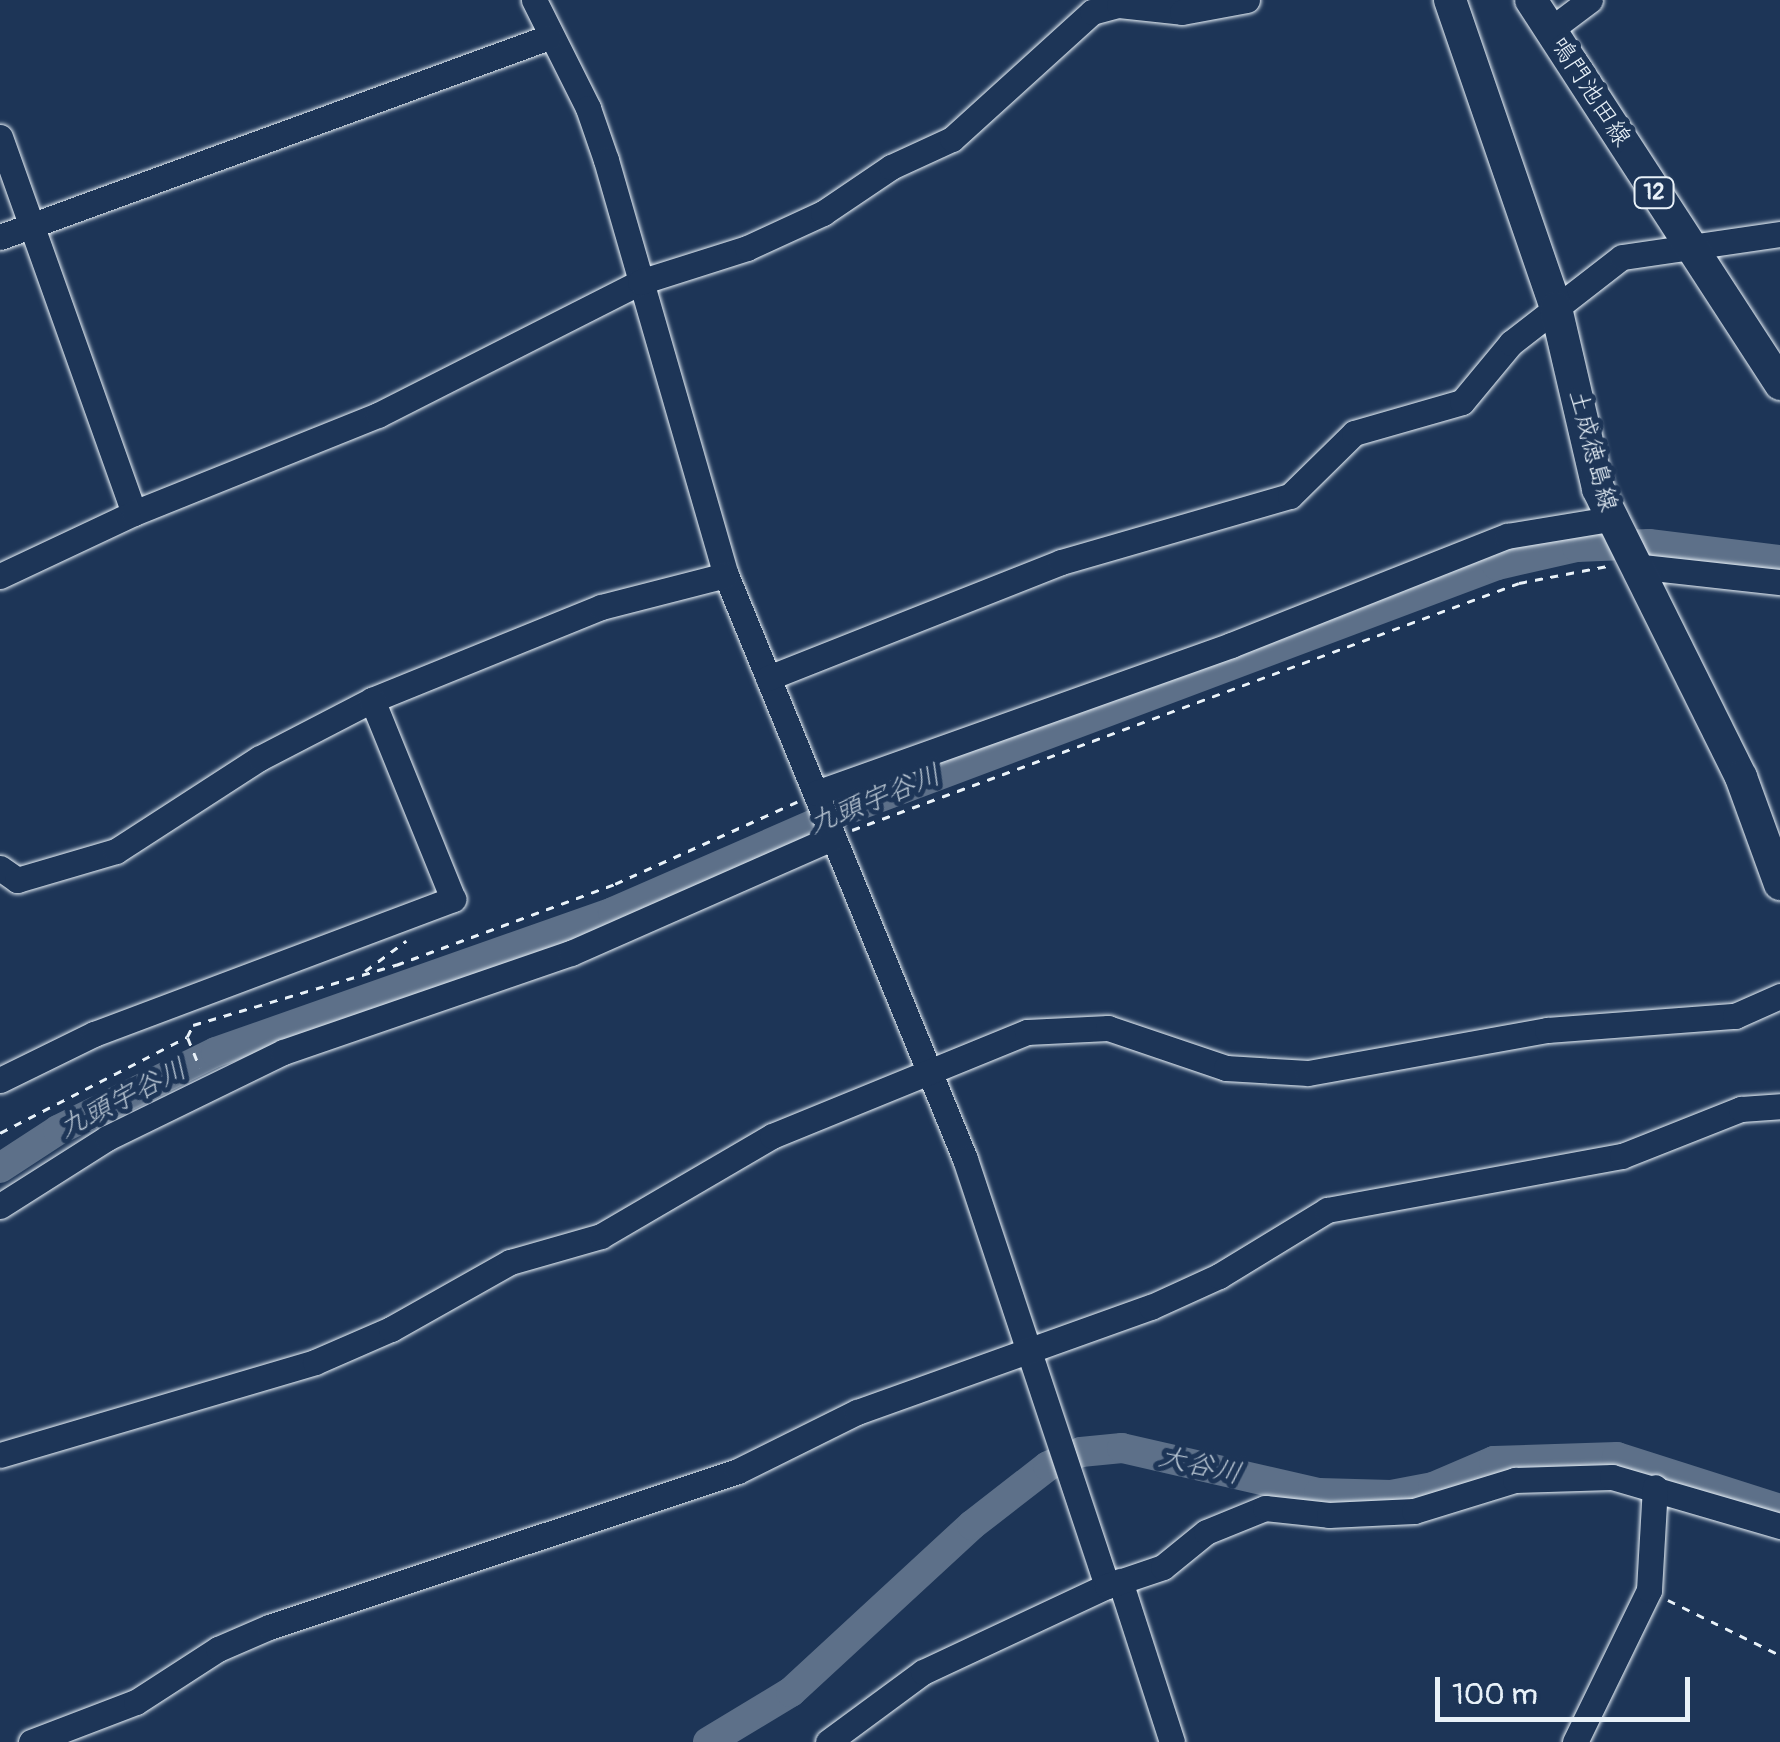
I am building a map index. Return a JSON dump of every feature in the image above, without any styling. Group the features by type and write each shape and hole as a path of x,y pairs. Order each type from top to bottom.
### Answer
{"main road":[{"name":"土成徳島線","path":"1450,0 1556,308 1623,544 1741,778 1780,884"},
{"name":"鳴門池田線","path":"1531,0 1780,384"}],"street":[{"path":"534,0 549,37 588,108 726,575 985,1214 1067,1471 1114,1584 1172,1742"},
{"path":"0,576 134,513 346,430 640,282 747,248 952,138 1092,12 1119,6 1182,12 1247,0"},
{"path":"1550,30 1590,0"},
{"path":"0,237 549,37"},
{"path":"0,137 134,513"},
{"path":"768,678 1062,562 1290,496 1354,433 1462,402 1494,360 1622,257 1688,244 1780,234"},
{"path":"817,796 1231,645 1507,536 1623,544 1780,582"},
{"path":"0,868 16,880 116,851 260,758 372,700 601,607 726,575"},
{"path":"0,1080 94,1034 453,899 372,700"},
{"path":"0,1206 107,1138 284,1052 571,953 831,836"},
{"path":"0,1455 315,1362 391,1329 510,1262 602,1236 772,1136 928,1072 1056,1026 1142,1034 1226,1068 1308,1073 1547,1030 1735,1016 1780,996"},
{"path":"30,1742 136,1702 218,1649 269,1627 738,1470 857,1412 1027,1347 1150,1307 1219,1276 1327,1210 1622,1156 1740,1110 1780,1106"},
{"path":"828,1742 923,1672 1114,1584 1163,1567 1206,1532 1264,1508 1329,1514 1414,1511 1544,1477 1612,1478 1655,1487 1780,1526"},
{"path":"1575,1742 1649,1590 1655,1487"}],"path":[{"path":"831,836 1520,582 1566,569 1623,544"},
{"path":"205,1080 188,1040 193,1025 396,965 615,884 817,796"},
{"path":"0,1133 188,1040"},
{"path":"1649,1590 1780,1655"}],"waterway":[{"name":"九頭宇谷川","path":"0,1168 58,1130 216,1052 613,912 846,810 1497,565 1577,547 1649,544 1780,560"},
{"name":"大谷川","path":"708,1742 791,1692 972,1525 1048,1466 1081,1452 1122,1448 1319,1493 1391,1495 1433,1487 1494,1461 1617,1457 1780,1509"}]}
